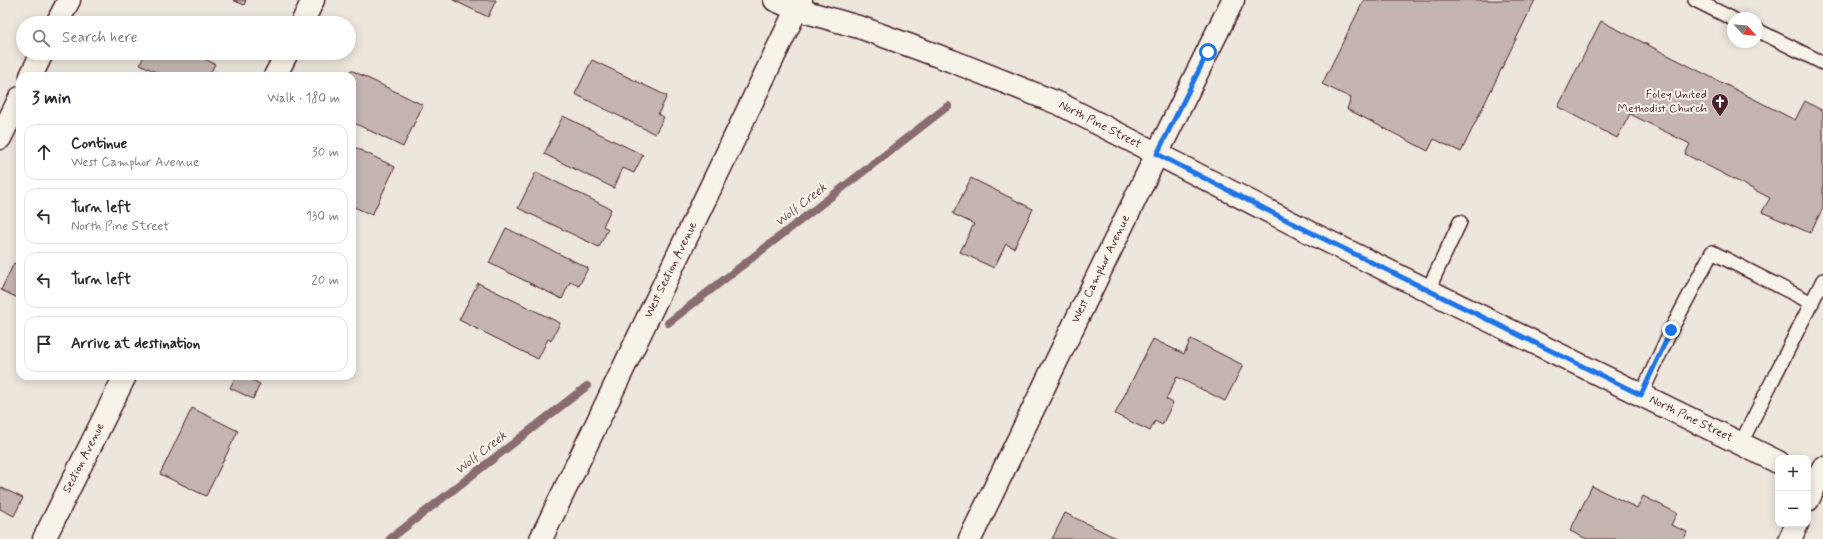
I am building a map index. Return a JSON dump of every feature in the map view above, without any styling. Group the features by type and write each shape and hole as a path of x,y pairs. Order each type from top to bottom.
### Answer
{"street":[{"path":"61,16 69,0"},
{"path":"306,16 314,0"},
{"name":"North Pine Street","path":"775,0 799,5 952,61 1060,104 1428,290 1775,461"},
{"name":"West Camphor Avenue","path":"970,539 1157,154 1234,0"},
{"name":"West Section Avenue","path":"541,539 799,5"},
{"path":"33,72 39,60"},
{"path":"277,72 283,60"},
{"path":"0,138 16,106"},
{"name":"Section Avenue","path":"44,539 123,380"},
{"path":"1790,539 1796,527"}],"lane":[{"path":"1695,0 1727,15"},
{"path":"1763,33 1823,62"},
{"path":"1428,290 1460,222"},
{"path":"1641,395 1671,330 1712,252 1812,303"},
{"path":"1741,444 1823,280"}],"building":[{"path":"233,0 246,0 244,5"},
{"path":"453,0 496,0 488,17"},
{"path":"1364,0 1535,0 1461,152 1434,139 1428,151 1347,109 1351,98 1322,84"},
{"path":"1601,21 1795,120 1805,101 1823,111 1823,208 1810,233 1762,212 1770,198 1685,154 1690,144 1630,114 1617,138 1558,107"},
{"path":"142,60 207,60 215,64 211,72 156,72 140,64"},
{"path":"592,60 667,96 658,114 664,117 655,134 575,94"},
{"path":"356,72 423,105 403,147 356,124"},
{"path":"563,116 643,155 634,173 623,168 614,188 544,154"},
{"path":"356,148 395,167 372,215 356,208"},
{"path":"536,172 611,209 603,226 608,229 599,247 518,208"},
{"path":"971,178 1033,209 1014,248 1006,244 994,268 960,252 974,224 953,214"},
{"path":"506,228 588,268 579,286 570,282 562,299 489,263"},
{"path":"14,263 16,264 16,297 1,290"},
{"path":"478,283 560,323 551,341 548,339 538,359 459,320"},
{"path":"1153,339 1184,354 1191,339 1243,365 1225,401 1177,377 1166,399 1173,403 1162,425 1155,421 1150,431 1115,414"},
{"path":"234,380 252,380 260,384 253,399 230,388"},
{"path":"192,408 238,431 206,496 160,474"},
{"path":"1592,486 1637,508 1643,496 1677,513 1671,525 1687,532 1684,539 1587,539 1570,531"},
{"path":"0,487 23,498 14,516 0,509"},
{"path":"1065,513 1118,539 1052,539"}],"waterway":[{"name":"Wolf Creek","path":"668,323 948,106"},
{"name":"Wolf Creek","path":"390,539 587,386"}],"place":[{"name":"Foley United Methodist Church","path":"1720,117"}],"route":[{"path":"1208,52 1157,154 1316,235 1641,395 1671,330"}]}
